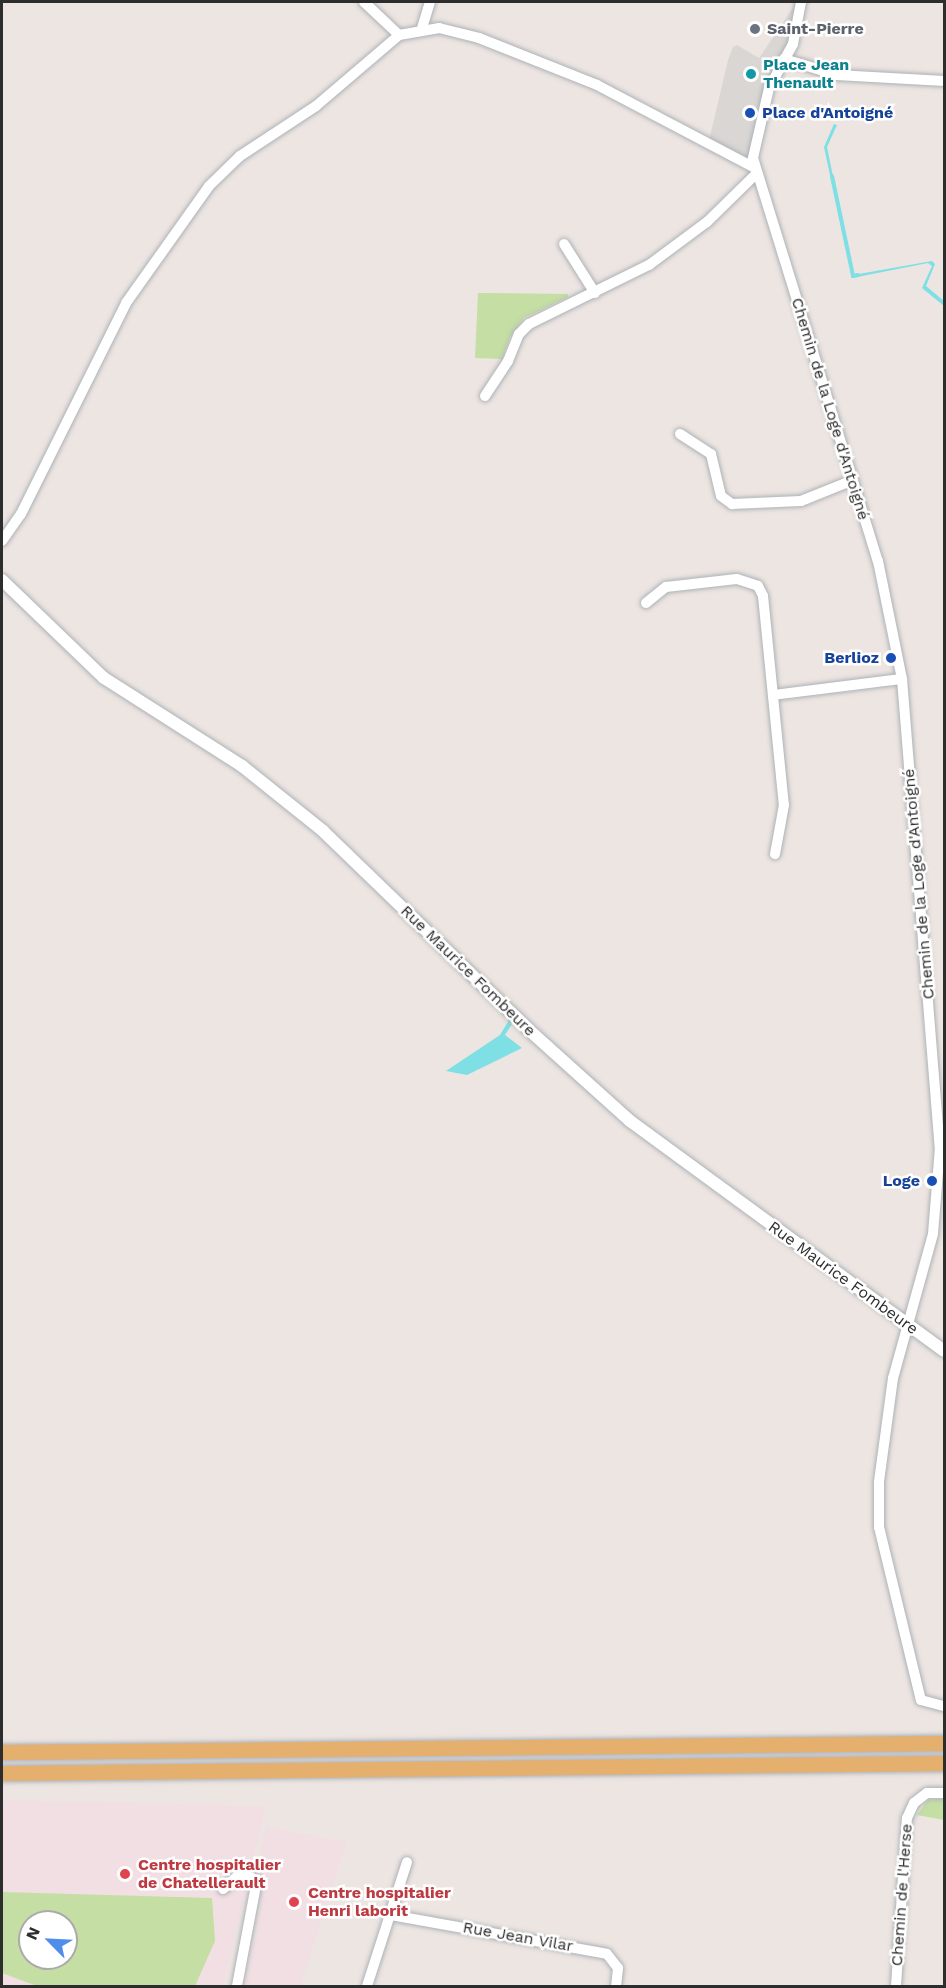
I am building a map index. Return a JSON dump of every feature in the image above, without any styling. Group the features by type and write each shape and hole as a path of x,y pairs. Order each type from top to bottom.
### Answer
{"main road":[{"path":"922,1743 945,1739"},
{"path":"2,1752 945,1743"},
{"path":"916,1763 945,1772"},
{"path":"2,1773 945,1763"}],"street":[{"path":"364,2 399,35"},
{"path":"422,28 430,2"},
{"name":"Chemin de la Loge d'Antoigné","path":"801,2 793,44 769,88 752,152 878,561 902,679 940,1147 933,1234 891,1390 879,1482 879,1527 921,1700 945,1706"},
{"path":"2,541 21,514 126,303 209,186 240,156 316,106 399,35 422,28 460,31 597,85 756,170 680,244 621,282 529,324 515,339 508,361 484,396"},
{"path":"784,59 837,75 945,81"},
{"path":"564,244 595,293"},
{"path":"680,434 711,454 718,489 732,504 801,501 853,480"},
{"path":"646,603 666,587 737,579 758,586 763,596 784,805 774,854"},
{"name":"Rue Maurice Fombeure","path":"2,580 104,678 242,766 323,831 529,1030 630,1121 945,1351"},
{"path":"773,695 902,679"},
{"name":"Chemin de l'Herse","path":"896,1986 907,1818 914,1803 927,1793 945,1793"},
{"path":"367,1986 407,1862"},
{"path":"223,1889 241,1874 257,1880 237,1986"},
{"name":"Rue Jean Vilar","path":"391,1915 607,1954 618,1968 616,1986"}],"shaded area":[{"name":"Place Jean Thenault","path":"797,2 798,23 769,88 755,168 708,145 728,60 733,47 737,45 759,58"},
{"name":"Centre hospitalier de Chatellerault","path":"2,1800 266,1806 223,1986 2,1986"},
{"name":"Centre hospitalier Henri laborit","path":"266,1827 347,1842 300,1986 245,1986 259,1917 263,1878 256,1874"}],"green space":[{"path":"478,293 568,294 568,297 524,318 510,337 502,359 475,358"},
{"path":"944,1798 944,1820 917,1815 928,1800"},
{"path":"2,1892 212,1898 215,1941 195,1986 37,1986 2,1973"}],"water":[{"path":"834,124 837,125 827,147 853,275 932,261 935,264 926,286 944,301 944,306 922,288 932,266 928,263 852,278 824,147"},
{"path":"509,1020 512,1024 505,1035 522,1048 467,1075 446,1071 500,1035"}],"waterway":[{"path":"832,176 853,276 858,275"}],"place":[{"name":"Saint-Pierre","path":"755,29"},
{"name":"Place Jean Thenault","path":"751,74"},
{"name":"Place d'Antoigné","path":"750,113"},
{"name":"Berlioz","path":"891,658"},
{"name":"Loge","path":"932,1181"},
{"name":"Centre hospitalier de Chatellerault","path":"125,1874"},
{"name":"Centre hospitalier Henri laborit","path":"294,1902"}]}
